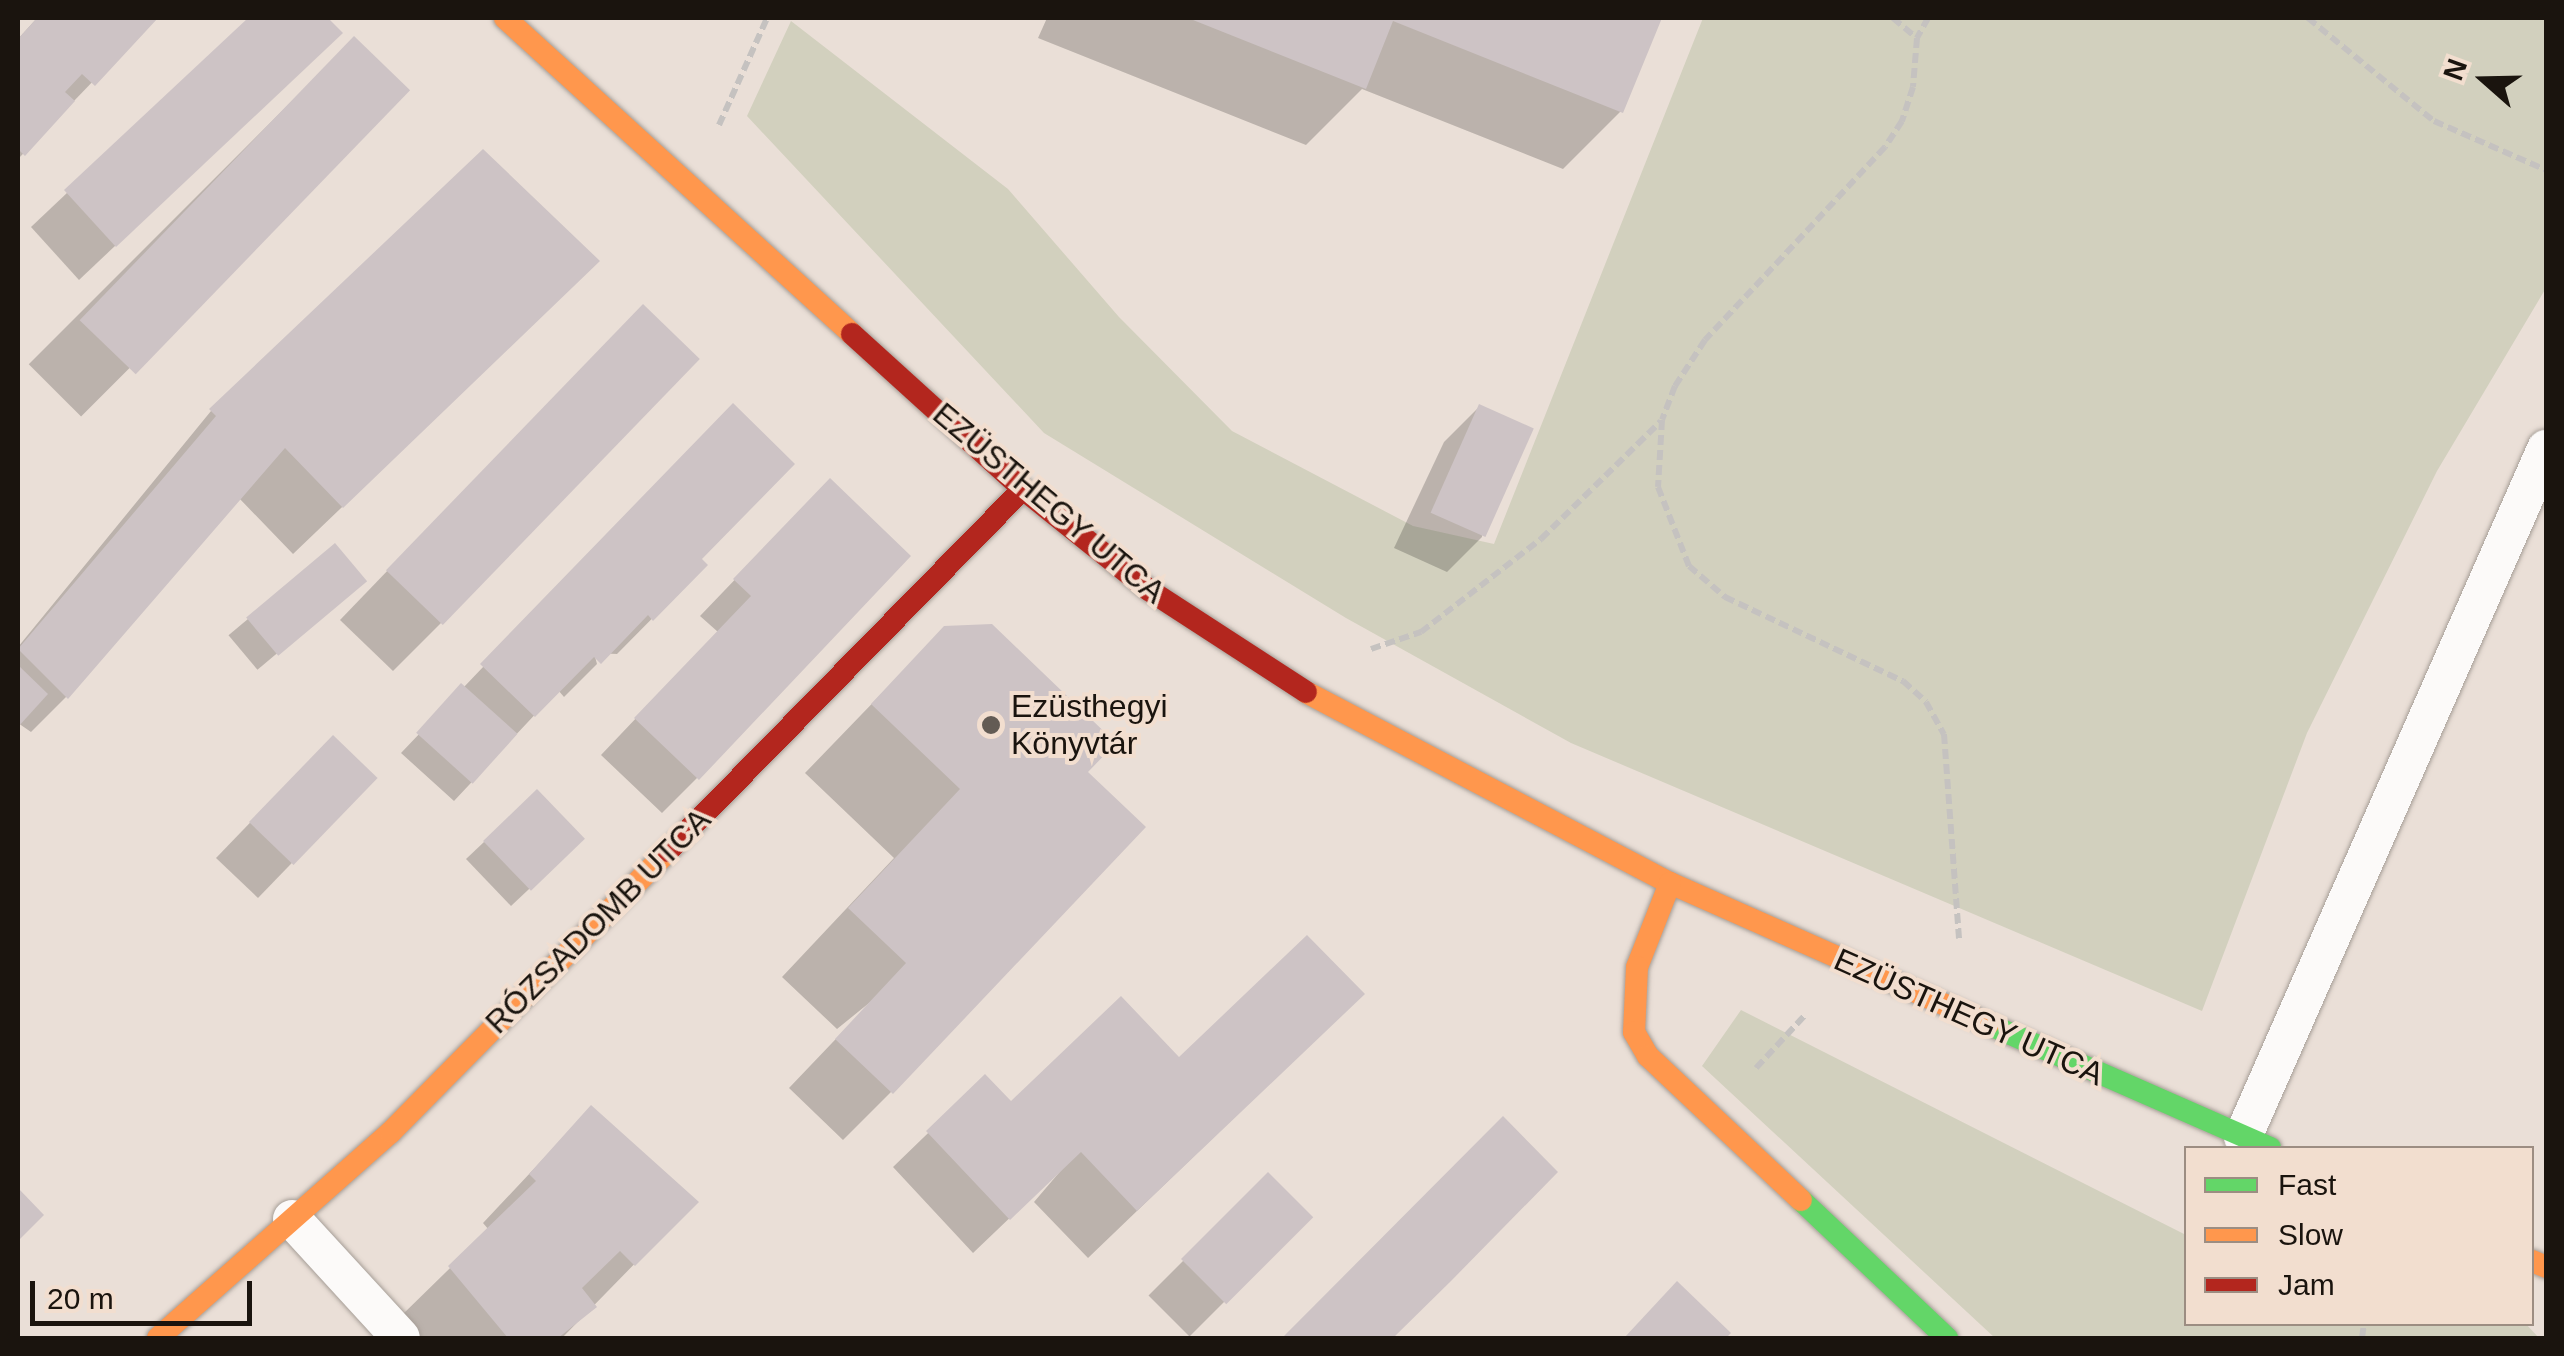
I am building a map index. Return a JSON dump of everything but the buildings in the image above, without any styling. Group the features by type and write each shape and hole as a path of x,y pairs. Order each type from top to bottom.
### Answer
{"street":[{"name":"EZÜSTHEGY UTCA","path":"504,18 1023,489 1149,590 1282,680 1670,882 1945,1008 2257,1143"},
{"name":"RÓZSADOMB UTCA","path":"158,1338 390,1132 1023,489"},
{"path":"1670,882 1636,967 1634,1032 1648,1056 1946,1338"}],"lane":[{"path":"2257,1143 2546,450"},
{"path":"292,1219 401,1338"}],"path":[{"path":"686,182 768,18"},
{"path":"1894,18 1916,38"},
{"path":"1282,680 1421,632 1541,539 1662,420 1704,340 1902,121 1916,38 1928,18"},
{"path":"2308,18 2434,121 2546,170"},
{"path":"1662,420 1658,487 1688,566 1756,617 1904,681 1926,702 1944,734 1960,908 1959,951 1945,1008"},
{"path":"1710,1116 1851,966"}],"shaded area":[{"path":"1703,18 2546,18 2546,288 2437,471 2307,733 2202,1011 1571,743 1346,618 1044,433 747,116 791,21 1008,189 1119,317 1232,431 1413,526 1494,544"},
{"path":"1741,1010 2184,1234 2184,1326 2528,1326 2539,1338 1995,1338 1702,1066"}],"traffic: fast":[{"path":"1988,1024 2265,1146"},
{"path":"1801,1200 1947,1338"}],"traffic: slow":[{"path":"505,18 852,334"},
{"path":"1306,692 1670,883 1988,1024"},
{"path":"158,1338 391,1132 668,851"},
{"path":"1670,883 1637,967 1634,1032 1648,1056 1801,1200"},
{"path":"2534,1262 2546,1267"}],"traffic: jam":[{"path":"852,334 1023,489 1149,590 1306,692"},
{"path":"668,851 1023,489"}],"place":[{"name":"Ezüsthegyi Könyvtár","path":"991,725"}]}
